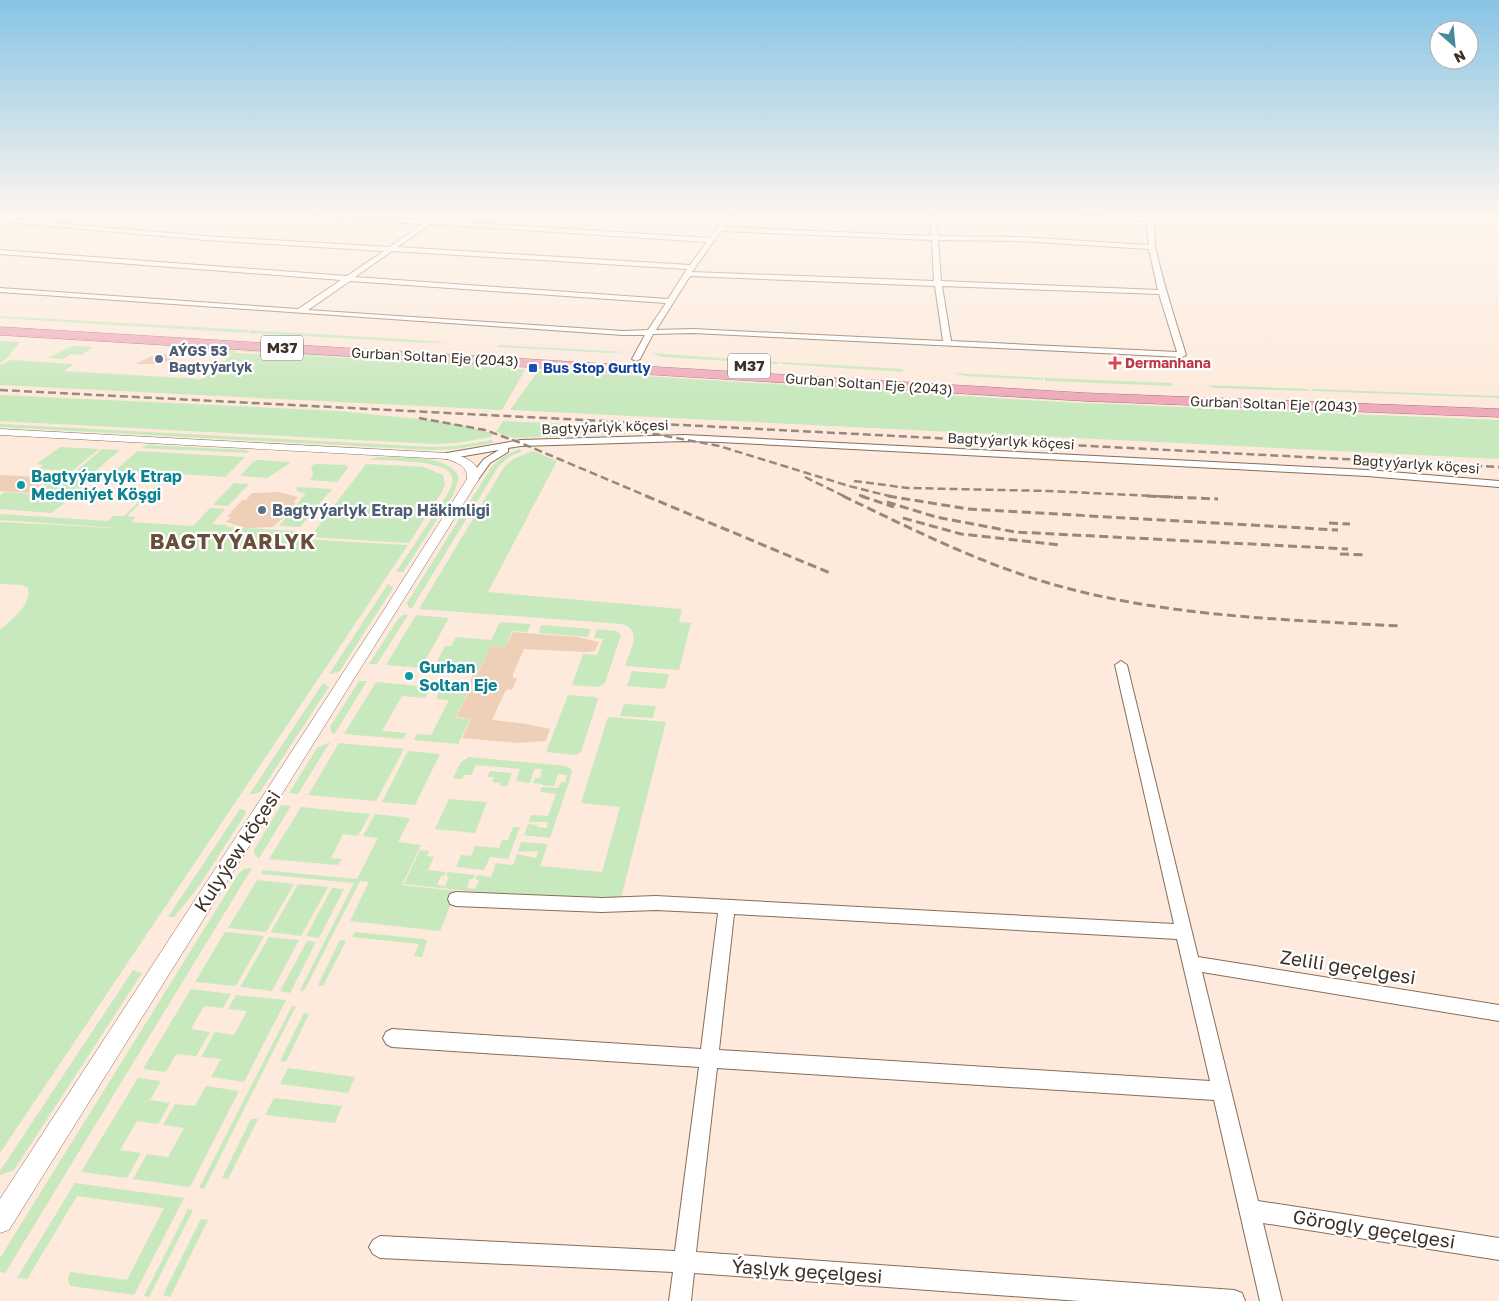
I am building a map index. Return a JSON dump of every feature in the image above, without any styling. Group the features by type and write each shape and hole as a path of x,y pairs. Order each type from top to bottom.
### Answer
{"highway":[{"name":"Gurban Soltan Eje (2043)","path":"0,322 1082,387 1446,406 1499,413"},
{"name":"Gurban Soltan Eje (2043)","path":"0,333 1076,397 1446,406 1499,403"},
{"path":"0,333 28,337 80,340 125,339"}],"street":[{"path":"329,277 672,301"},
{"path":"636,359 650,333 686,277"},
{"path":"818,277 1162,292"},
{"path":"937,277 947,343"},
{"path":"0,290 623,333 693,331 1182,354 1162,292 1160,277"},
{"path":"301,311 348,278"},
{"path":"0,432 447,456 521,444"},
{"name":"Bagtyýarlyk köçesi","path":"521,444 685,438 757,440 1366,473 1499,484"},
{"path":"473,479 487,461 505,450 521,444"},
{"path":"447,456 469,464 474,473 473,479"},
{"name":"Kulyýew köçesi","path":"0,1221 473,479"},
{"path":"1121,665 1271,1301"},
{"path":"456,899 602,905 656,903 1183,932"},
{"path":"680,1301 683,1262 727,907"},
{"name":"Zelili geçelgesi","path":"1191,963 1499,1013"},
{"path":"392,1038 1221,1091"},
{"name":"Görogly geçelgesi","path":"1249,1210 1499,1249"},
{"name":"Ýaşlyk geçelgesi","path":"380,1248 683,1262 1234,1301"}],"green space":[{"path":"0,316 249,330 246,333 0,318"},
{"path":"251,330 449,342 427,343 248,333"},
{"path":"0,341 20,342 6,359 0,363"},
{"path":"499,345 626,352 611,353 497,347"},
{"path":"72,346 93,347 82,355 71,354 63,359 48,358"},
{"path":"227,350 394,358 304,356 236,351 231,355 212,354"},
{"path":"234,353 499,366 525,370 502,410 0,385 0,365 11,360 74,364 64,371 202,379"},
{"path":"651,353 780,362 779,364 661,357"},
{"path":"782,362 903,369 903,372 782,364"},
{"path":"539,368 1058,399 1499,418 1058,400"},
{"path":"538,371 566,371 1059,402 1499,420 1499,459 510,410"},
{"path":"954,373 1043,378 1043,380 965,376"},
{"path":"1045,378 1172,383 1173,386 1045,381"},
{"path":"1206,385 1308,389 1310,391 1215,388"},
{"path":"1311,389 1499,396 1499,398 1313,391"},
{"path":"0,395 338,411 428,420 467,426 493,434 491,437 456,443 434,444 0,421"},
{"path":"503,421 588,425 633,433 515,438 496,432"},
{"path":"0,424 432,447 456,446 492,440 493,443 456,449 430,450 0,427"},
{"path":"148,445 246,450 249,452 141,448"},
{"path":"60,447 99,449 72,471 38,469 43,465 37,464"},
{"path":"102,449 120,450 93,473 75,472"},
{"path":"519,449 522,451 509,457 498,467 412,608 409,608 407,603 492,466 504,456"},
{"path":"137,451 245,457 225,477 181,474 177,477 156,476 159,473 113,473"},
{"path":"533,451 557,461 488,592 682,609 679,622 691,623 679,670 625,666 632,648 633,636 632,631 622,624 419,609 504,467 513,459"},
{"path":"378,457 436,461 454,470 459,478 453,495 403,572 396,572 447,495 452,484 452,476 447,470 439,466 415,462 369,460"},
{"path":"258,460 290,463 267,478 240,476 253,462"},
{"path":"315,464 347,465 348,468 337,482 310,480 313,475 311,466"},
{"path":"366,464 424,467 443,475 445,484 443,490 409,543 310,537"},
{"path":"56,475 93,478 52,513 0,509 0,496 4,492 33,494"},
{"path":"161,481 164,481 127,516 136,517 131,522 193,526 210,508 225,509 212,524 228,525 227,527 297,531 292,537 280,538 408,545 0,1153 0,630 24,606 27,600 28,588 22,585 0,584 0,522 132,529 0,520 0,514 108,521 113,516 124,516"},
{"path":"234,483 249,484 228,506 213,505"},
{"path":"298,487 332,489 313,511 292,510 306,493 298,492 296,489"},
{"path":"290,513 311,514 300,527 279,526"},
{"path":"388,584 393,588 339,672 329,674"},
{"path":"403,615 408,615 377,664 369,664 398,619"},
{"path":"416,615 449,618 421,668 386,665"},
{"path":"500,622 531,624 527,632 512,631 505,647 491,646 478,671 433,669 445,646 451,646 456,637 491,640"},
{"path":"541,625 591,629 588,637 539,633"},
{"path":"597,629 616,631 621,635 605,683 598,687 572,685 583,654 597,655 603,639 594,638"},
{"path":"632,671 669,674 665,689 627,686"},
{"path":"359,681 367,681 335,733 332,733 330,727"},
{"path":"376,682 431,687 425,698 402,696 382,731 406,733 403,739 344,734"},
{"path":"323,683 329,687 260,792 249,795"},
{"path":"441,687 469,690 455,718 470,719 458,744 414,740 417,734 431,735 449,700 436,699"},
{"path":"568,695 595,697 598,699 581,752 576,755 546,752"},
{"path":"624,704 656,706 653,718 620,716"},
{"path":"608,717 666,722 621,898 530,898 404,884 420,850 429,851 427,856 434,857 428,870 446,872 444,876 441,876 437,885 445,886 449,877 446,876 448,872 475,875 473,879 470,879 467,888 475,889 479,880 475,879 477,875 491,877 496,863 513,865 517,854 536,858 538,851 518,852 521,842 548,844 540,866 602,872 620,807 581,803"},
{"path":"330,742 298,794 289,793 317,748"},
{"path":"339,743 404,749 376,801 308,795"},
{"path":"408,751 440,754 415,805 382,802"},
{"path":"469,757 566,766 571,769 572,773 550,838 524,835 528,824 547,828 548,822 529,822 531,815 548,816 556,794 540,792 542,787 558,788 561,782 565,782 567,775 558,774 554,786 542,785 533,783 535,778 540,778 542,769 534,769 530,783 516,781 520,769 476,765 471,775 464,775 462,779 453,778 461,762"},
{"path":"490,771 512,773 507,786 500,786 501,783 492,782 494,777 487,777"},
{"path":"449,799 487,802 475,833 435,829"},
{"path":"281,805 291,806 259,858 254,854 254,850"},
{"path":"301,807 370,814 358,836 343,834 331,858 342,859 338,865 269,859"},
{"path":"240,809 245,810 246,813 199,886 174,917 168,917"},
{"path":"375,814 410,818 398,842 421,845 402,885 456,891 440,931 350,921 369,882 360,881 304,991 300,990 354,883 261,874 263,870 357,879 378,838 363,836"},
{"path":"513,827 520,827 508,859 490,857 484,870 456,867 461,855 471,856 475,846 499,848 502,840 508,840"},
{"path":"252,868 5,1273 0,1272 0,1258 239,873 244,869"},
{"path":"257,880 294,884 266,932 228,928"},
{"path":"298,884 328,887 301,936 271,932"},
{"path":"332,888 344,889 319,938 306,936"},
{"path":"225,932 264,936 236,986 195,982"},
{"path":"355,932 424,939 427,941 422,957 414,956 419,944 352,937"},
{"path":"269,937 299,940 272,991 240,987"},
{"path":"340,940 346,941 323,986 318,985"},
{"path":"307,941 316,942 290,993 280,991"},
{"path":"133,970 142,973 14,1170 0,1175 0,1171"},
{"path":"191,989 231,994 223,1008 204,1006 191,1029 210,1032 196,1056 176,1054 166,1072 143,1069"},
{"path":"236,995 286,1000 244,1082 211,1077 221,1059 201,1057 215,1032 234,1035 247,1011 228,1009"},
{"path":"292,1006 296,1006 204,1189 199,1188"},
{"path":"304,1013 309,1014 286,1062 280,1061"},
{"path":"288,1068 355,1077 348,1093 280,1084"},
{"path":"138,1078 161,1081 150,1100 170,1103 158,1124 137,1121 120,1150 141,1153 127,1178 81,1172"},
{"path":"206,1086 239,1091 190,1187 133,1179 147,1154 168,1157 184,1128 163,1125 175,1104 195,1106"},
{"path":"274,1098 342,1106 335,1123 265,1115"},
{"path":"251,1119 258,1119 228,1179 222,1178"},
{"path":"75,1183 184,1198 134,1295 71,1286 68,1278 70,1272 127,1280 164,1208 77,1196 27,1279 17,1278"},
{"path":"188,1209 193,1210 149,1297 144,1296"},
{"path":"201,1219 208,1220 170,1297 163,1295"}],"building":[{"name":"AÝGS 53 Bagtyýarlyk","path":"165,354 182,355 159,364 135,364 152,356"},
{"name":"Bagtyýarylyk Etrap Medeniýet Köşgi","path":"0,475 52,476 31,493 0,491"},
{"name":"Bagtyýarlyk Etrap Häkimligi","path":"278,492 298,497 288,513 273,527 246,528 226,522 231,517 227,517 242,500 246,500 252,493"},
{"path":"513,632 577,637 599,642 595,651 587,652 524,649 513,674 513,678 517,678 512,690 508,689 505,692 492,720 550,729 546,741 519,743 462,738 471,719 456,717 470,689 466,689 475,671 478,672 491,646 505,647"}],"railway":[{"path":"0,390 1499,467"},
{"path":"419,418 485,430 521,443 649,497"},
{"path":"629,429 719,446 849,486 891,496"},
{"path":"805,477 846,497"},
{"path":"854,481 908,488 1049,491 1174,497"},
{"path":"859,495 865,497"},
{"path":"646,496 830,573"},
{"path":"843,496 985,561 1044,582 1074,590 1114,599 1195,612 1400,626"},
{"path":"861,496 894,507"},
{"path":"891,496 968,509 1338,530"},
{"path":"1147,496 1218,499"},
{"path":"887,502 936,517 1015,532 1348,549"},
{"path":"903,518 961,534 1061,545"},
{"path":"1329,523 1350,524"},
{"path":"1340,554 1366,555"}],"place":[{"name":"AÝGS 53 Bagtyýarlyk","path":"159,359"},
{"name":"Dermanhana","path":"1115,363"},
{"name":"Bus Stop Gurtly","path":"533,368"},
{"name":"Bagtyýarylyk Etrap Medeniýet Köşgi","path":"21,485"},
{"name":"Bagtyýarlyk Etrap Häkimligi","path":"262,510"},
{"name":"Gurban Soltan Eje","path":"409,676"}],"district":[{"name":"BAGTYÝARLYK","path":"233,542"}]}
